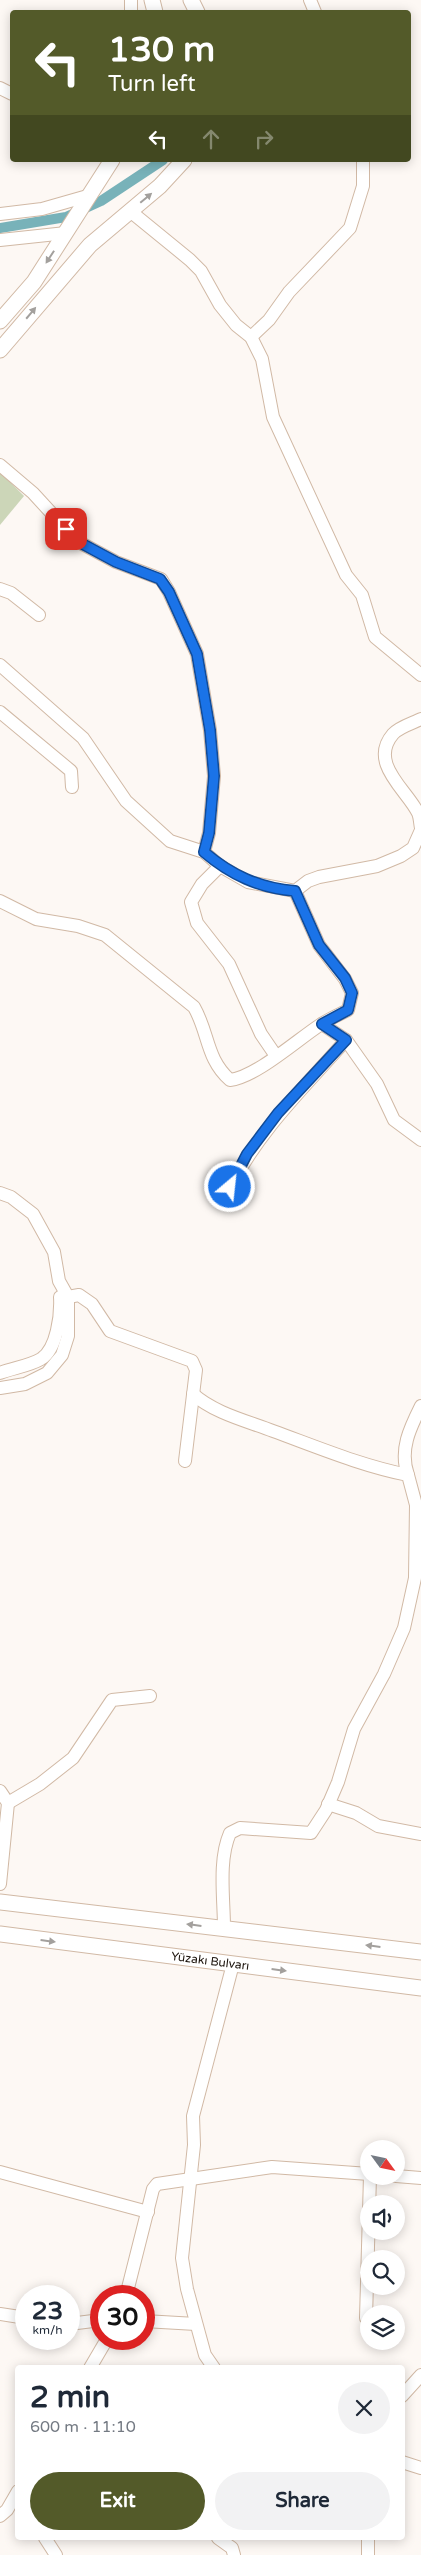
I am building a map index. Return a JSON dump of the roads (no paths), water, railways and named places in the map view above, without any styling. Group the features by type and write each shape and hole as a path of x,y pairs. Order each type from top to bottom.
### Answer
{"main road":[{"path":"0,321 34,282 111,162"},
{"path":"0,350 90,245 160,186 182,162"},
{"path":"0,1902 421,1952"},
{"name":"Yüzakı Bulvarı","path":"0,1934 421,1988"}],"street":[{"path":"251,337 269,320 289,292 350,228 364,186 363,162"},
{"path":"0,214 42,209 89,197"},
{"path":"130,211 201,271 220,305 236,325 251,337 262,359 273,417 346,575 362,595 375,637 421,675"},
{"path":"0,240 66,233"},
{"path":"0,465 33,492 77,541 116,562 160,579 169,592 197,654 210,730 214,776 209,833 204,852"},
{"path":"0,589 11,593 39,615"},
{"path":"0,665 82,738 126,801 170,841 204,852 220,866 248,882 295,891 308,881 377,866 401,856 413,848 421,829 418,813 395,784 386,762 386,746 394,732 421,719"},
{"path":"0,712 71,771 72,787"},
{"path":"220,866 202,884 191,902 197,923 229,964 261,1034 276,1056"},
{"path":"0,901 36,919 78,926 105,935 194,1007 201,1019 218,1070 230,1080 241,1079 322,1024 348,1010 352,993 345,978 319,945 295,891"},
{"path":"322,1024 346,1040 377,1084 394,1120 421,1140"},
{"path":"230,1187 247,1154 278,1113 346,1040"},
{"path":"0,1193 11,1197 33,1214 54,1252 59,1281 59,1316 52,1345 47,1353 35,1362 0,1373"},
{"path":"0,1388 24,1384 47,1373 62,1355 68,1336 68,1297 59,1281"},
{"path":"68,1297 78,1295 92,1304 110,1331 192,1361 196,1370 185,1461"},
{"path":"193,1394 203,1403 270,1430 386,1471 408,1475"},
{"path":"224,1928 224,1866 226,1842 230,1833 240,1828 311,1833 338,1782 354,1729 384,1674 404,1628 415,1578 416,1505 404,1465 405,1443 421,1406"},
{"path":"8,1803 40,1784 73,1758 112,1700 150,1696"},
{"path":"0,1791 8,1803 0,1884"},
{"path":"328,1804 356,1813 378,1826 421,1834"},
{"path":"204,2361 187,2289 182,2258 194,2145 193,2116 233,1964"},
{"path":"129,2285 153,2189 157,2184 272,2167 360,2174"},
{"path":"0,2172 148,2212"},
{"path":"405,2177 421,2178"},
{"path":"366,2305 369,2185"},
{"path":"0,2314 15,2316"},
{"path":"155,2322 196,2324"},
{"path":"92,2365 101,2350"},
{"path":"405,2393 421,2375"},
{"path":"405,2463 421,2468"},
{"path":"0,2516 7,2510 15,2496"},
{"path":"47,2540 56,2555"},
{"path":"221,2540 232,2548 234,2555"},
{"path":"368,2540 368,2555"}],"waterway":[{"path":"0,228 66,217 101,201 160,162"}]}
